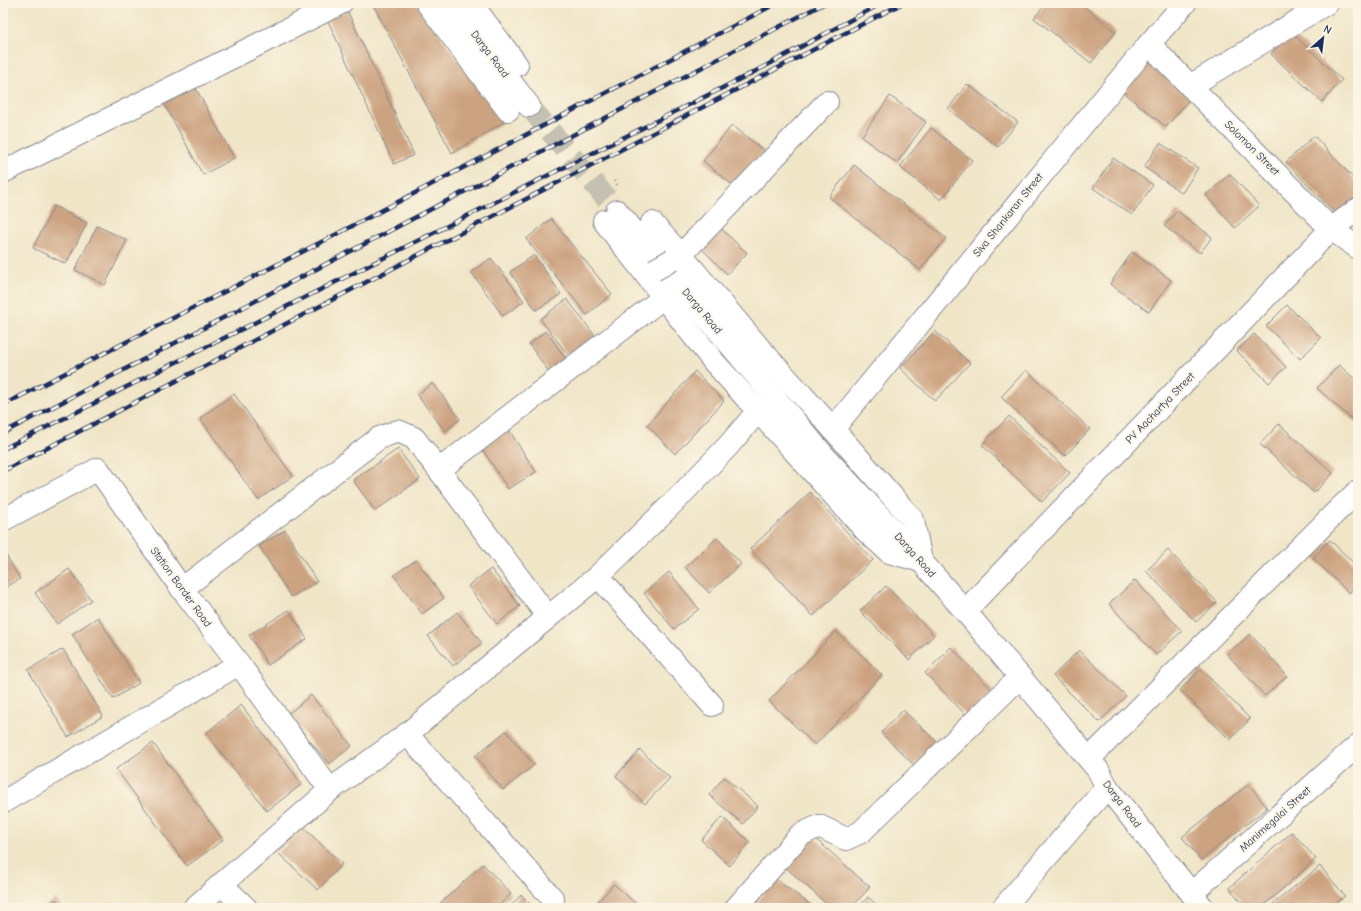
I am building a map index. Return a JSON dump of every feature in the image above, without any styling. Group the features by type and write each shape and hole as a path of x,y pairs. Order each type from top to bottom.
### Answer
{"street":[{"path":"3,172 341,3"},
{"path":"427,3 508,110"},
{"name":"Darga Road","path":"451,3 529,106"},
{"path":"470,3 518,65"},
{"name":"Siva Shankaran Street","path":"833,428 1149,44 1185,3"},
{"path":"1190,86 1327,3"},
{"name":"Solomon Street","path":"1149,44 1331,229 1358,248"},
{"path":"663,265 827,102"},
{"name":"PV Aachartya Street","path":"965,612 1331,229 1358,209"},
{"name":"Darga Road","path":"663,265 610,216 824,457 921,561 965,612 1098,770 1107,787 1198,901"},
{"path":"652,223 663,265 664,297 714,362 866,530 889,552 921,561 913,520 833,428 762,351 663,265"},
{"path":"439,470 664,297"},
{"path":"194,908 330,790 407,734 598,576 677,500 728,446 758,411"},
{"path":"182,589 379,438 398,431 414,438 548,617"},
{"name":"Station Border Road","path":"3,520 98,469 182,589 239,664 330,790"},
{"path":"1089,759 1358,491"},
{"path":"598,576 712,705"},
{"path":"3,802 239,664"},
{"path":"736,908 800,835 819,826 846,839 861,832 1020,677"},
{"path":"407,734 553,899"},
{"name":"Manimegalai Street","path":"1198,901 1358,745"},
{"path":"1003,908 1107,787"},
{"path":"221,884 246,908"}],"building":[{"path":"372,3 416,3 504,122 452,153"},
{"path":"1046,3 1080,3 1116,32 1091,63 1034,18"},
{"path":"347,10 414,155 394,164 327,19"},
{"path":"1291,32 1342,80 1322,102 1271,54"},
{"path":"1149,61 1192,96 1166,127 1123,92"},
{"path":"967,84 1018,122 998,147 948,109"},
{"path":"194,85 234,158 203,175 163,102"},
{"path":"890,96 926,122 897,163 861,137"},
{"path":"732,125 764,151 735,187 703,161"},
{"path":"931,128 972,160 941,200 900,167"},
{"path":"1314,136 1358,183 1358,195 1337,215 1286,162"},
{"path":"1160,143 1198,168 1182,193 1144,167"},
{"path":"1113,158 1153,185 1132,215 1093,188"},
{"path":"854,165 946,238 920,270 829,197"},
{"path":"1230,174 1259,206 1235,228 1206,195"},
{"path":"54,206 87,223 66,264 33,248"},
{"path":"1177,211 1212,237 1200,253 1164,226"},
{"path":"551,219 612,294 587,315 526,239"},
{"path":"714,222 747,253 727,274 695,242"},
{"path":"97,226 127,240 105,285 75,270"},
{"path":"1132,252 1171,280 1149,312 1110,284"},
{"path":"534,255 561,294 536,310 510,272"},
{"path":"491,258 524,301 503,316 471,272"},
{"path":"567,299 595,336 569,356 540,319"},
{"path":"1287,305 1321,338 1300,359 1266,326"},
{"path":"546,331 566,359 549,372 529,344"},
{"path":"935,331 970,363 935,401 900,368"},
{"path":"1254,334 1286,367 1269,383 1237,351"},
{"path":"1339,365 1358,382 1358,425 1317,388"},
{"path":"1026,370 1090,429 1065,456 1001,397"},
{"path":"695,371 724,401 675,454 647,425"},
{"path":"433,383 460,419 445,431 417,395"},
{"path":"234,394 293,476 258,500 200,418"},
{"path":"1009,416 1070,473 1042,502 982,445"},
{"path":"1279,424 1333,473 1314,493 1260,444"},
{"path":"509,430 536,472 508,489 481,447"},
{"path":"398,449 420,479 375,511 353,480"},
{"path":"810,492 873,560 813,616 750,549"},
{"path":"285,530 317,582 291,597 259,546"},
{"path":"717,538 741,564 709,593 685,567"},
{"path":"1330,540 1358,567 1358,583 1349,593 1313,558"},
{"path":"3,550 20,579 3,589"},
{"path":"1168,550 1217,602 1196,622 1146,571"},
{"path":"416,560 444,598 422,614 394,575"},
{"path":"69,569 91,600 57,624 35,593"},
{"path":"491,569 520,606 497,624 468,586"},
{"path":"669,572 699,609 674,629 644,593"},
{"path":"1135,580 1182,631 1156,655 1109,604"},
{"path":"886,586 934,635 909,660 860,611"},
{"path":"289,610 307,639 268,665 249,635"},
{"path":"457,612 482,643 453,666 428,636"},
{"path":"98,617 139,683 113,699 72,634"},
{"path":"836,631 882,675 815,745 769,701"},
{"path":"1250,634 1287,676 1265,696 1227,654"},
{"path":"951,647 994,692 968,717 925,673"},
{"path":"63,649 103,716 68,737 28,670"},
{"path":"1079,650 1126,696 1099,722 1053,676"},
{"path":"1201,669 1250,719 1230,740 1180,690"},
{"path":"311,695 352,746 329,764 288,714"},
{"path":"241,705 302,784 267,811 206,733"},
{"path":"903,710 937,742 914,765 881,733"},
{"path":"506,731 534,765 503,790 475,756"},
{"path":"153,743 223,840 187,866 116,769"},
{"path":"640,750 670,778 645,804 616,776"},
{"path":"724,777 758,806 743,824 709,795"},
{"path":"1249,784 1267,808 1201,860 1182,837"},
{"path":"722,817 750,842 730,866 701,840"},
{"path":"303,827 342,864 318,890 278,853"},
{"path":"1292,832 1316,859 1261,908 1247,908 1229,888"},
{"path":"810,834 870,887 851,908 831,908 783,865"},
{"path":"483,864 511,894 496,908 435,908"},
{"path":"1320,866 1345,896 1330,908 1268,908"},
{"path":"774,878 815,908 765,908 757,903"},
{"path":"614,884 640,908 592,908"},
{"path":"521,895 534,908 509,908"},
{"path":"868,897 880,908 858,908"},
{"path":"56,899 62,908 42,908"}],"tunnel":[{"path":"529,106 617,211"}],"railway":[{"path":"3,405 337,234 777,3"},
{"path":"3,433 825,3"},
{"path":"3,449 758,70 882,3"},
{"path":"3,471 903,3"}]}
